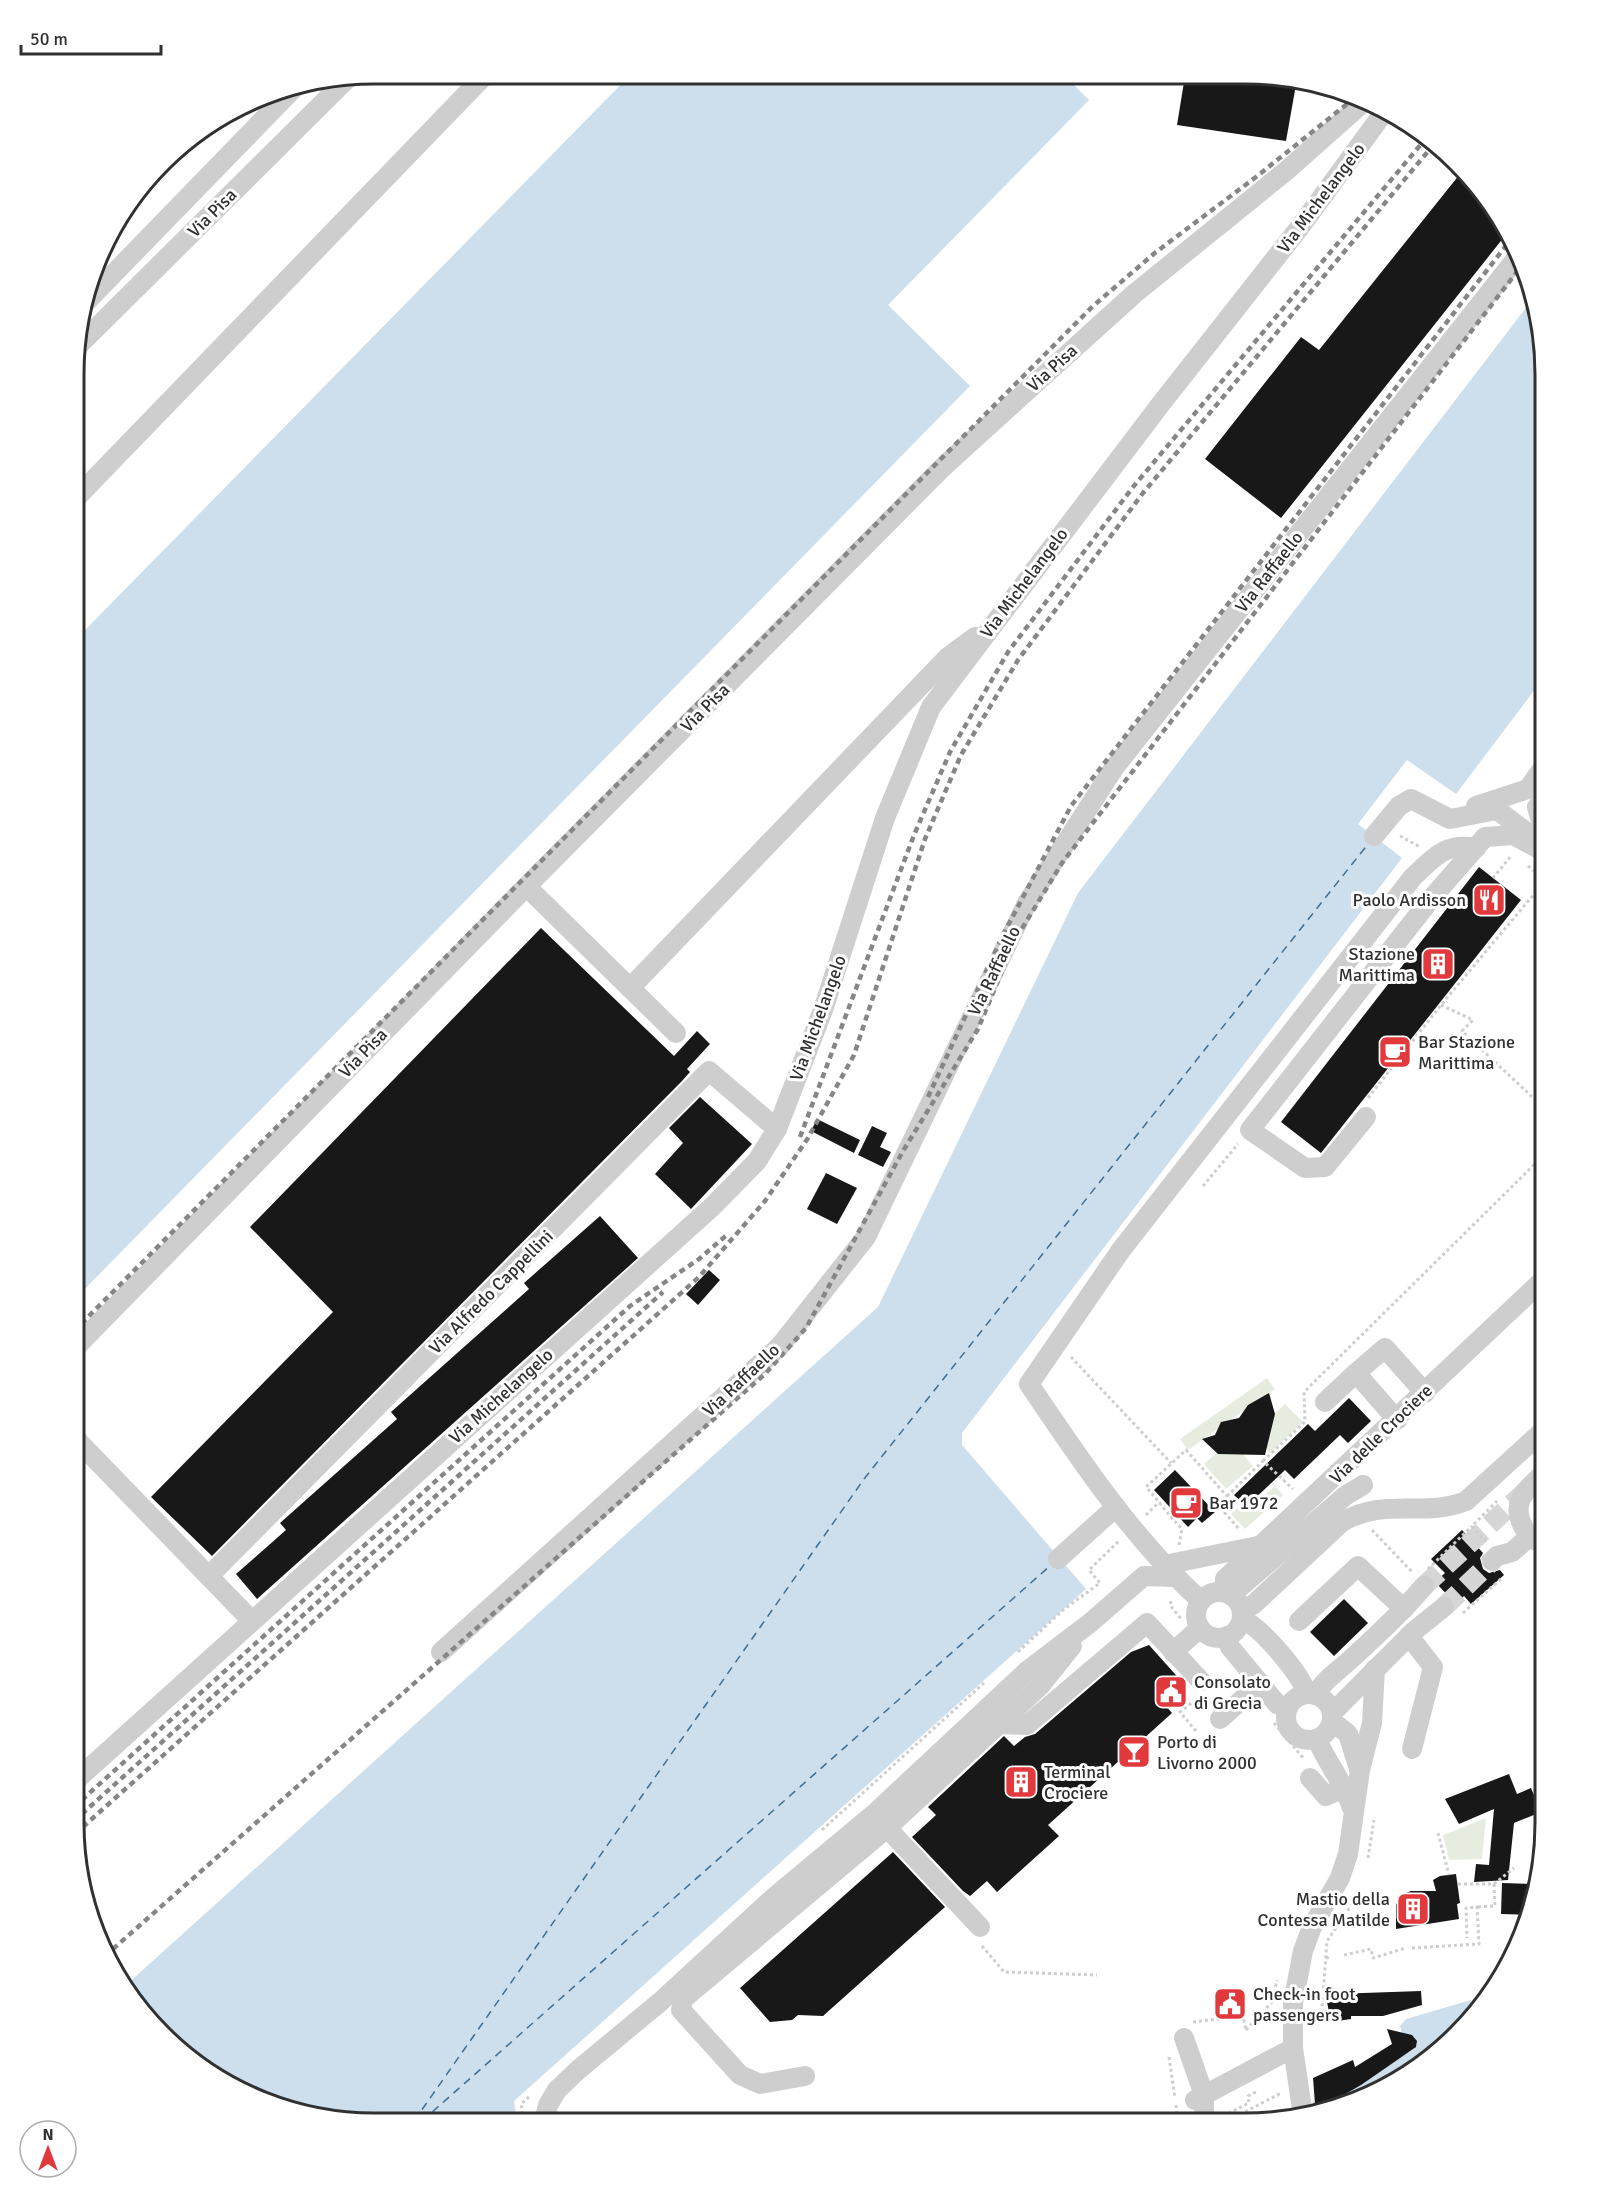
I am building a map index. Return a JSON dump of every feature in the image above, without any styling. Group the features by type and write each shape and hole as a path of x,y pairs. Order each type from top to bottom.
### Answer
{"street":[{"path":"84,490 476,84"},
{"name":"Via Pisa","path":"86,338 340,86"},
{"name":"Via Pisa","path":"96,292 284,98"},
{"name":"Via Pisa","path":"84,1339 527,887 944,467 1134,294 1286,171 1358,107"},
{"name":"Via Michelangelo","path":"84,1773 735,1186 757,1161 777,1129 823,1010 885,818 931,707 989,628 1300,227 1380,118"},
{"name":"Via Raffaello","path":"441,1652 780,1346 866,1237 1027,903 1114,768 1513,264"},
{"path":"630,987 948,657 989,628"},
{"path":"1450,819 1485,802 1535,793"},
{"path":"1374,836 1399,806 1411,799 1450,819 1497,810 1535,840"},
{"path":"1366,1117 1325,1167 1316,1169 1305,1168 1250,1130 1430,900 1485,837 1500,834 1513,835 1535,844"},
{"path":"1201,1601 1169,1571 1116,1507 1029,1384 1121,1250 1413,877 1443,851 1459,845 1476,848"},
{"path":"527,887 676,1033"},
{"name":"Via Alfredo Cappellini","path":"209,1576 710,1071 777,1129"},
{"name":"Via delle Crociere","path":"1235,1604 1225,1579 1254,1540 1397,1420 1535,1288"},
{"path":"1325,1401 1385,1348 1425,1393"},
{"path":"1356,1373 1397,1420"},
{"path":"1235,1604 1239,1626 1227,1636 1212,1637 1200,1628 1196,1614 1201,1601 1209,1594 1235,1604 1254,1604 1342,1522 1358,1512 1375,1509 1450,1507 1466,1500 1535,1438"},
{"path":"84,1447 252,1621"},
{"path":"1535,1483 1518,1503 1517,1516 1535,1537"},
{"path":"1235,1604 1345,1496 1363,1485"},
{"path":"1058,1559 1116,1507"},
{"path":"546,2113 557,2090 578,2070 660,2002 772,1899 874,1814 1027,1671 1090,1623 1144,1576 1169,1571 1254,1540"},
{"path":"1492,1562 1497,1556 1511,1561 1535,1545"},
{"path":"1299,1621 1358,1566 1404,1609"},
{"path":"1425,1579 1404,1609 1341,1669 1326,1678 1311,1694 1295,1699 1288,1708 1286,1716 1290,1730 1302,1739 1317,1739 1324,1735 1332,1717 1375,1670 1409,1636 1444,1607"},
{"path":"1235,1604 1271,1643 1311,1694 1327,1702 1332,1717 1348,1734 1359,1770"},
{"path":"805,2076 760,2084 740,2075 681,2010 683,1999 887,1828 1040,1686 1090,1623"},
{"path":"999,1724 1027,1725 1147,1623 1201,1681"},
{"path":"1173,1652 1200,1628"},
{"path":"1227,1636 1230,1647 1277,1704 1288,1708"},
{"path":"1409,1636 1433,1667 1412,1749"},
{"path":"1301,2107 1293,2048 1293,2003 1303,1951 1312,1927 1340,1878 1348,1854 1359,1770 1372,1723 1375,1670"},
{"path":"1220,1719 1261,1683"},
{"path":"1317,1739 1324,1756 1346,1787 1354,1812"},
{"path":"1310,1778 1326,1796 1346,1787"},
{"path":"887,1828 980,1928"},
{"path":"1188,2030 1202,2113"},
{"path":"1199,2097 1293,2048"}],"path":[{"path":"1493,878 1513,854"},
{"path":"1366,1117 1358,1111 1441,1005 1535,893"},
{"path":"1441,1005 1473,1020 1462,1031 1535,1100"},
{"path":"1227,1496 1305,1422 1304,1392 1535,1164"},
{"path":"1066,1353 1171,1463"},
{"path":"1179,1547 1182,1529 1160,1508 1160,1502 1146,1487 1186,1450 1234,1504 1225,1513 1254,1540"},
{"path":"1263,1461 1293,1489"},
{"path":"1011,1658 1063,1610 1100,1583 1089,1570 1160,1502"},
{"path":"1425,1579 1472,1526"},
{"path":"819,1833 985,1682"},
{"path":"1438,1833 1449,1875"},
{"path":"1458,1884 1494,1884 1514,1868"},
{"path":"1467,1938 1466,1908 1496,1906 1494,1884"},
{"path":"1329,2011 1323,2012 1322,2008 1327,1941 1355,1900"},
{"path":"1412,1948 1479,1944 1477,1907"},
{"path":"980,1928 978,1941 1004,1972 1097,1976"},
{"path":"1344,1955 1371,1949 1373,1958 1406,1948"},
{"path":"1326,1958 1332,1957"},
{"path":"1188,2030 1243,2016 1246,2030"},
{"path":"1168,2052 1177,2113"},
{"path":"523,2113 521,2104 539,2088"},
{"path":"1228,2113 1249,2103 1248,2096 1256,2092"}],"shaded area":[{"path":"1267,1378 1275,1389 1188,1450 1180,1439"},
{"path":"1285,1404 1303,1422 1270,1453 1253,1435"},
{"path":"1231,1440 1253,1466 1226,1489 1204,1464"},
{"path":"1275,1486 1283,1495 1245,1529 1231,1514 1240,1506 1246,1512"},
{"path":"1486,1818 1482,1859 1449,1860 1443,1835"}],"water":[{"path":"621,84 1073,84 1089,100 888,305 970,386 84,1290 84,631"},
{"path":"1527,307 1533,336 1535,374 1535,689 1456,794 1407,760 1358,824 1402,858 962,1433 962,1445 1086,1589 514,2101 516,2113 336,2111 299,2103 263,2091 229,2074 198,2053 156,2014 131,1981 878,1307 1078,893"},
{"path":"1471,2000 1472,2003 1436,2041 1406,2064 1373,2083 1336,2098 1414,2049 1417,2044 1414,2037 1402,2033 1400,2026 1406,2019"}],"pier":[{"path":"617,84 621,84 84,631 84,627"}],"building":[{"path":"1184,84 1245,84 1295,89 1286,141 1177,125"},
{"path":"1458,177 1486,213 1502,240 1281,518 1205,459 1301,337 1319,350"},
{"name":"Stazione Marittima","path":"1479,867 1521,900 1321,1153 1281,1122"},
{"path":"541,928 674,1056 697,1031 710,1044 687,1069 690,1072 682,1081 212,1556 151,1497 333,1312 250,1227"},
{"path":"700,1097 752,1144 691,1209 655,1174 683,1143 669,1128"},
{"path":"817,1119 860,1140 854,1153 811,1131"},
{"path":"872,1126 887,1133 880,1147 891,1152 883,1167 858,1155"},
{"path":"826,1173 857,1188 837,1224 807,1209"},
{"path":"600,1216 638,1258 257,1599 236,1574 286,1530 280,1523 397,1419 391,1412 529,1289 524,1283"},
{"path":"709,1270 720,1280 698,1305 686,1294"},
{"path":"1269,1393 1275,1414 1265,1455 1218,1454 1202,1439 1215,1435 1221,1422 1239,1418 1248,1405"},
{"path":"1349,1398 1371,1421 1348,1443 1340,1435 1294,1479 1285,1470 1246,1507 1234,1495 1308,1424 1315,1431"},
{"path":"1175,1470 1215,1512 1202,1523 1197,1518 1188,1527 1154,1490"},
{"path":"1462,1530 1483,1553 1480,1558 1483,1569 1489,1573 1500,1570 1504,1575 1471,1604 1464,1596 1456,1604 1435,1582 1445,1573 1431,1559"},
{"path":"1344,1599 1368,1623 1334,1656 1310,1632"},
{"name":"Terminal Crociere","path":"1149,1645 1183,1683 1166,1706 1172,1713 1048,1825 1059,1836 997,1892 987,1881 970,1896 963,1891 912,1837 936,1815 928,1807 1004,1736 1014,1746 1025,1737 1035,1734 1131,1652"},
{"path":"1509,1774 1517,1794 1531,1788 1535,1798 1535,1814 1514,1823 1508,1880 1474,1882 1476,1864 1489,1865 1494,1809 1459,1824 1445,1799"},
{"path":"893,1852 945,1907 823,2016 798,2015 792,2020 770,2022 740,1988"},
{"path":"1456,1874 1460,1903 1457,1904 1459,1919 1396,1929 1396,1905 1401,1895 1411,1891 1436,1891 1433,1880 1440,1876"},
{"path":"1502,1883 1528,1884 1520,1915 1501,1914"},
{"path":"1421,1991 1422,2005 1383,2016 1351,2016 1351,2019 1331,2022 1327,2002 1334,2001 1334,1994"},
{"path":"1387,2029 1412,2035 1417,2041 1416,2047 1361,2085 1339,2098 1315,2104 1313,2078 1353,2060 1355,2067 1392,2044"}],"ferry route":[{"path":"420,2113 864,1479 1368,844"},
{"path":"431,2113 1051,1565"}],"tunnel":[{"path":"1424,1586 1529,1488"},
{"path":"1444,1607 1492,1561"}],"railway":[{"path":"84,1321 1093,306 1156,252 1256,177 1348,103"},
{"path":"800,1137 914,835 950,752 1008,652 1133,487 1421,144"},
{"path":"84,1826 699,1277 765,1201 808,1138 854,1055 925,839 961,755 1018,660 1143,493 1429,150"},
{"path":"928,1097 1003,935 1071,806 1505,247"},
{"path":"113,1949 766,1373 806,1328 903,1151 978,1029 1015,940 1062,863 1517,272"},
{"path":"84,1798 630,1306 699,1259 729,1233"},
{"path":"84,1812 663,1292"}],"place":[{"name":"Paolo Ardisson","path":"1489,900"},
{"name":"Stazione Marittima","path":"1438,964"},
{"name":"Bar Stazione Marittima","path":"1395,1052"},
{"name":"Bar 1972","path":"1186,1503"},
{"name":"Consolato di Grecia","path":"1171,1692"},
{"name":"Porto di Livorno 2000","path":"1134,1752"},
{"name":"Terminal Crociere","path":"1021,1782"},
{"name":"Mastio della Contessa Matilde","path":"1413,1909"},
{"name":"Check-in foot passengers","path":"1230,2004"}]}
